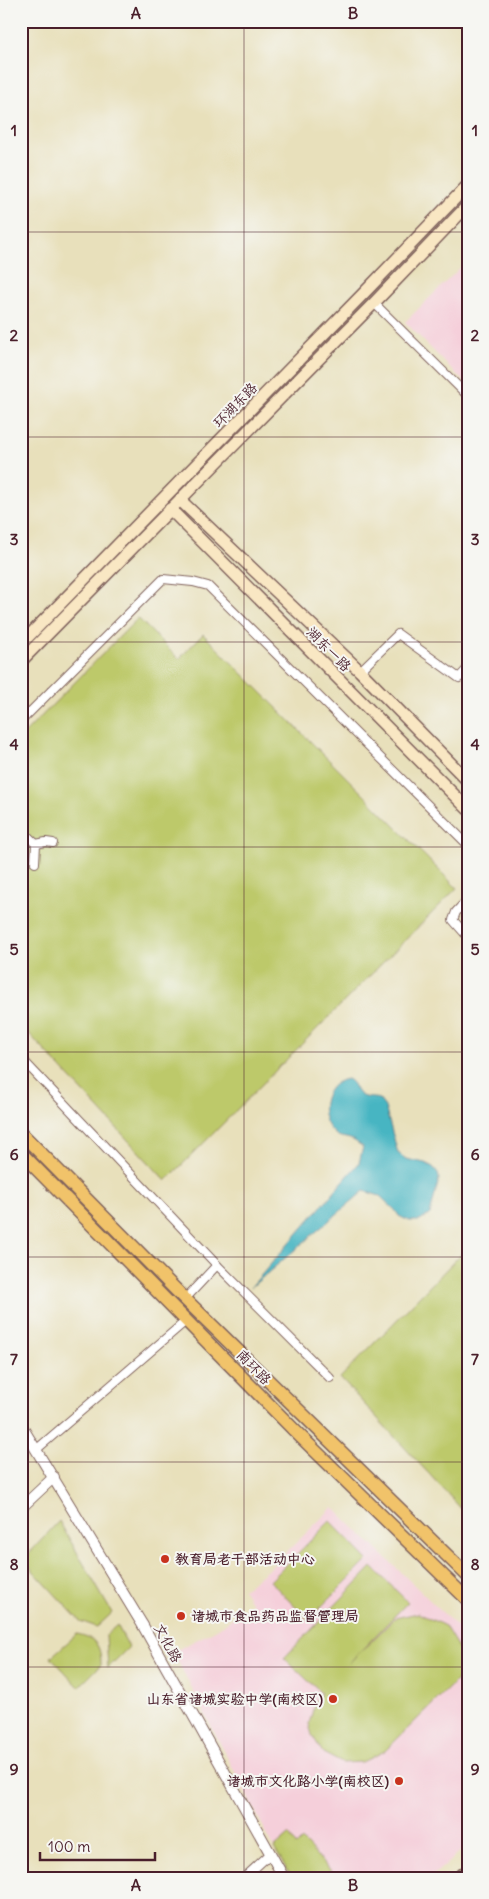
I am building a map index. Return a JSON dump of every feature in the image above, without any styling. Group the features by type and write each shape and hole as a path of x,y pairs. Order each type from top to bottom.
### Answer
{"highway":[{"name":"南环路","path":"21,1133 185,1299 468,1576"},
{"name":"南环路","path":"21,1153 299,1435 468,1600"}],"main road":[{"name":"环湖东路","path":"21,644 468,185"},
{"name":"环湖东路","path":"21,662 374,303 468,204"},
{"name":"湖东一路","path":"180,500 360,671 468,781"},
{"name":"湖东一路","path":"170,509 468,810"},
{"path":"458,1878 468,1870"}],"street":[{"path":"374,303 468,396"},
{"path":"21,721 163,579 193,582 208,586 468,846"},
{"path":"360,671 398,634 458,678 468,668"},
{"path":"21,830 36,844 35,864"},
{"path":"36,844 53,843"},
{"path":"468,900 456,912 452,920 468,937"},
{"path":"21,1058 217,1265 330,1378"},
{"path":"185,1299 217,1265"},
{"path":"37,1449 187,1320"},
{"name":"文化路","path":"21,1425 142,1624 284,1878"},
{"path":"21,1508 54,1477"},
{"path":"244,1878 270,1854"}],"shaded area":[{"path":"468,260 468,386 405,322"},
{"name":"山东省诸城实验中学(南校区)","path":"333,1507 468,1637 468,1845 430,1878 338,1878 302,1840 296,1847 289,1836 274,1848 173,1652 217,1629 252,1604 243,1589 270,1568"}],"green space":[{"path":"138,618 179,659 203,634 457,888 166,1181 21,1025 21,863 23,861 21,859 21,737"},
{"path":"468,1247 468,1516 340,1378"},
{"path":"59,1521 112,1613 97,1627 80,1621 23,1560"},
{"path":"330,1521 368,1560 308,1620 270,1581"},
{"path":"372,1567 408,1602 349,1663 395,1618 418,1613 445,1626 460,1651 458,1679 385,1751 362,1762 342,1763 323,1753 312,1735 309,1724 315,1702 321,1693 284,1658"},
{"path":"117,1625 129,1647 108,1668 106,1635"},
{"path":"77,1634 89,1638 96,1644 100,1653 101,1665 79,1687 51,1657"},
{"path":"289,1835 296,1846 302,1840 338,1878 292,1878 274,1848"}],"water":[{"path":"347,1079 361,1096 379,1099 385,1107 398,1153 406,1159 425,1163 433,1167 438,1173 439,1179 430,1214 420,1221 409,1221 399,1216 380,1196 364,1191 250,1288 359,1163 363,1147 353,1140 335,1134 325,1119 324,1102 327,1094 331,1087"}],"place":[{"name":"教育局老干部活动中心","path":"165,1559"},
{"name":"诸城市食品药品监督管理局","path":"181,1616"},
{"name":"山东省诸城实验中学(南校区)","path":"333,1699"},
{"name":"诸城市文化路小学(南校区)","path":"399,1781"}]}
